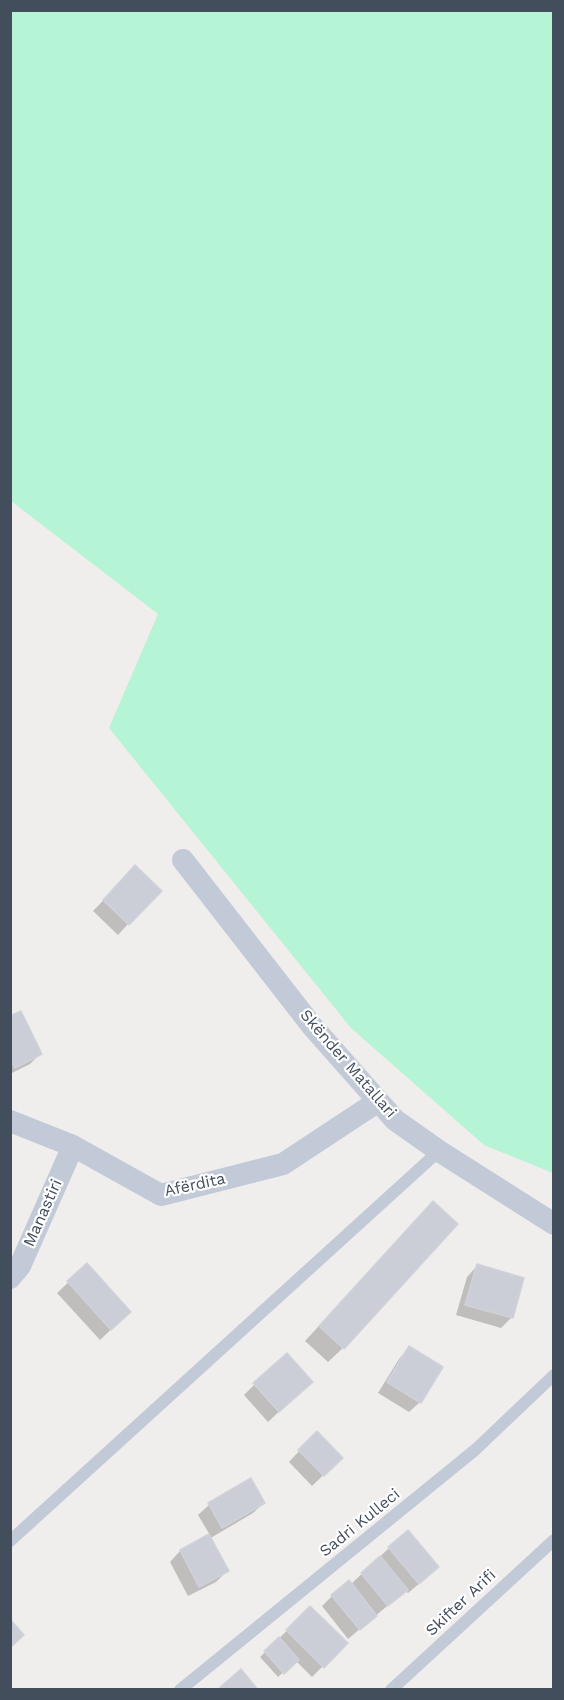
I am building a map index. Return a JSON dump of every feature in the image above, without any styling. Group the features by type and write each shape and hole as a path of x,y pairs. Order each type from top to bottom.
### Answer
{"street":[{"name":"Skënder Matallari","path":"183,860 312,1026 395,1120 439,1151 554,1224"},
{"name":"Afërdita","path":"10,1121 73,1146 161,1194 283,1164 377,1102"},
{"name":"Manastiri","path":"10,1278 20,1266 73,1146"}],"lane":[{"path":"10,1541 439,1151"},
{"name":"Sadri Kulleci","path":"180,1689 466,1457 554,1375"},
{"name":"Skifter Arifi","path":"391,1689 554,1540"}],"green space":[{"path":"10,11 553,11 553,1173 484,1145 351,1028 109,728 158,614 11,501"}],"building":[{"path":"135,865 162,891 129,925 103,900"},
{"path":"21,1011 42,1054 15,1068 10,1059 10,1016"},
{"path":"433,1201 458,1224 344,1349 319,1326"},
{"path":"87,1263 131,1312 111,1330 67,1281"},
{"path":"477,1264 524,1278 513,1318 465,1305"},
{"path":"409,1346 443,1367 421,1403 387,1382"},
{"path":"287,1353 313,1382 279,1412 253,1383"},
{"path":"317,1431 343,1458 324,1476 298,1450"},
{"path":"251,1478 265,1503 222,1528 208,1503"},
{"path":"408,1530 439,1567 419,1584 388,1547"},
{"path":"209,1534 229,1571 199,1587 180,1550"},
{"path":"380,1556 408,1590 388,1606 361,1573"},
{"path":"349,1580 377,1616 360,1630 331,1595"},
{"path":"310,1606 348,1643 324,1668 286,1630"},
{"path":"10,1619 24,1635 10,1648"},
{"path":"279,1637 299,1660 284,1674 264,1651"},
{"path":"241,1669 258,1690 217,1690"}]}
